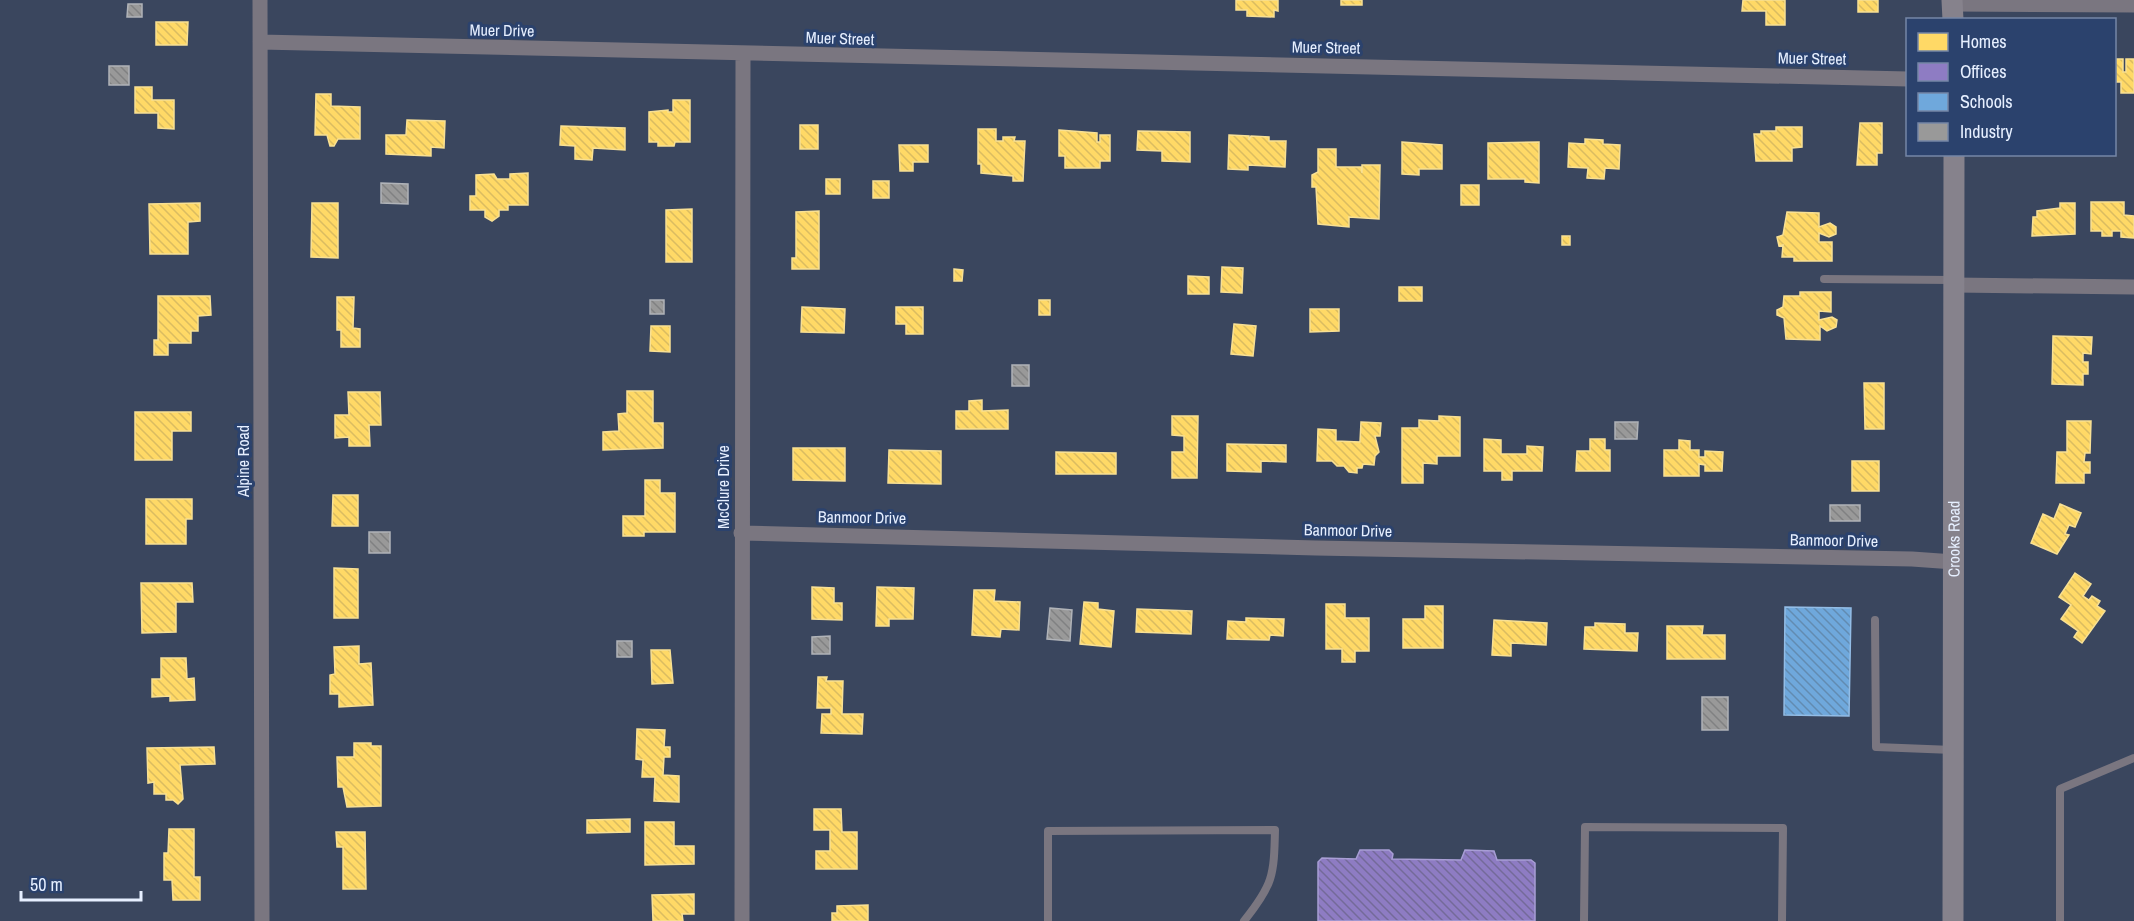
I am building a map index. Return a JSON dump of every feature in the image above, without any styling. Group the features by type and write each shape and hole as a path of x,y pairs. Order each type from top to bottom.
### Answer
{"main road":[{"name":"Crooks Road","path":"1953,921 1954,156"}],"street":[{"name":"Alpine Road","path":"260,0 262,921"},
{"path":"1952,8 2134,5"},
{"name":"Muer Drive","path":"260,42 743,54"},
{"name":"Muer Street","path":"743,54 1906,79"},
{"name":"McClure Drive","path":"742,921 743,54"},
{"path":"1954,283 2134,287"},
{"name":"Banmoor Drive","path":"741,533 1954,562"}],"lane":[{"path":"1824,279 1954,283"},
{"path":"1875,620 1876,747 1954,750"},
{"path":"2060,921 2060,789 2134,758"},
{"path":"1584,921 1585,827 1783,828 1782,921"},
{"path":"1048,921 1048,831 1275,830 1274,872 1258,905 1244,921"}],"building: Homes":[{"path":"1236,0 1278,0 1278,11 1274,10 1274,17 1247,16 1247,10 1236,10"},
{"path":"1341,0 1362,0 1362,5 1341,5"},
{"path":"1743,0 1785,0 1785,25 1766,25 1766,11 1742,11"},
{"path":"1858,0 1878,0 1878,12 1858,12"},
{"path":"156,22 188,22 187,45 156,45"},
{"path":"2116,59 2123,59 2123,72 2126,72 2126,59 2134,59 2134,93 2121,93 2121,82 2116,82"},
{"path":"135,87 152,87 152,100 174,100 174,129 158,128 158,113 135,113"},
{"path":"316,94 331,94 331,106 360,107 360,139 338,139 334,146 330,146 327,135 315,135"},
{"path":"673,100 690,100 690,142 675,142 674,146 658,146 658,142 649,142 649,112 668,110 668,112 673,112"},
{"path":"407,120 445,121 444,148 431,147 431,156 386,154 386,135 406,135"},
{"path":"1860,123 1882,123 1882,153 1877,153 1877,165 1857,165"},
{"path":"800,125 818,125 818,149 800,149"},
{"path":"561,126 625,128 625,150 593,148 592,160 575,159 575,146 560,145"},
{"path":"1776,127 1802,127 1802,147 1792,148 1792,161 1756,161 1754,134 1761,134 1761,131 1776,131"},
{"path":"978,129 996,129 996,141 1003,141 1003,137 1015,137 1014,141 1025,141 1023,181 1013,181 1013,176 981,173 981,164 978,164"},
{"path":"1059,130 1097,133 1097,142 1100,142 1100,135 1110,135 1110,161 1100,161 1100,168 1065,168 1065,156 1059,156"},
{"path":"1138,131 1190,132 1190,162 1162,161 1162,151 1137,150"},
{"path":"1229,135 1249,136 1249,140 1251,136 1269,137 1269,141 1286,141 1285,167 1248,165 1248,170 1228,169"},
{"path":"1585,139 1603,140 1603,144 1620,145 1619,169 1605,168 1604,179 1587,178 1588,168 1568,167 1569,143 1585,144"},
{"path":"1402,142 1442,145 1442,169 1419,169 1419,175 1402,174"},
{"path":"1539,142 1539,183 1525,182 1525,179 1488,179 1488,143"},
{"path":"899,145 928,145 928,162 913,162 913,171 900,171"},
{"path":"1318,149 1336,149 1336,167 1361,167 1362,173 1362,165 1380,165 1379,219 1349,217 1349,227 1318,224 1316,187 1312,187 1312,175 1318,172"},
{"path":"528,173 528,205 508,205 508,210 499,210 499,216 492,221 485,217 485,210 470,210 470,196 476,196 476,175 494,174 497,179 510,179 510,174"},
{"path":"826,179 840,179 840,194 826,194"},
{"path":"873,181 889,181 889,198 873,198"},
{"path":"1461,185 1479,185 1479,205 1461,205"},
{"path":"2091,202 2124,202 2124,215 2134,216 2134,238 2121,237 2121,231 2112,231 2112,236 2102,236 2102,231 2091,231"},
{"path":"200,203 200,221 188,222 188,254 150,254 149,204"},
{"path":"312,203 338,203 338,258 311,257"},
{"path":"2060,203 2075,203 2075,234 2032,236 2033,217 2037,217 2037,211 2060,208"},
{"path":"692,209 692,262 666,262 666,210"},
{"path":"819,211 819,269 792,269 792,258 796,258 796,212"},
{"path":"1787,212 1819,213 1819,227 1830,223 1836,227 1836,234 1829,237 1819,233 1819,242 1832,242 1832,261 1794,261 1794,257 1782,257 1783,245 1779,246 1777,237 1783,235"},
{"path":"1562,236 1570,236 1570,245 1562,245"},
{"path":"1222,267 1243,268 1242,293 1221,292"},
{"path":"954,269 963,270 962,281 954,281"},
{"path":"1188,276 1209,277 1209,294 1188,294"},
{"path":"1399,287 1422,287 1422,301 1399,301"},
{"path":"1800,292 1831,292 1831,312 1819,311 1819,320 1832,317 1837,320 1836,327 1827,331 1820,326 1820,340 1786,339 1784,318 1777,315 1777,310 1783,307 1784,296 1800,296"},
{"path":"158,296 210,296 211,315 198,316 198,331 191,331 191,343 168,343 168,355 154,355 154,340 158,340"},
{"path":"337,297 354,297 353,328 360,329 360,347 341,347 341,330 337,330"},
{"path":"1039,300 1050,300 1050,315 1039,315"},
{"path":"802,307 845,309 844,333 801,332"},
{"path":"896,307 923,307 923,334 906,334 906,324 896,324"},
{"path":"1310,309 1339,309 1339,331 1310,332"},
{"path":"1234,324 1256,326 1253,356 1231,354"},
{"path":"651,326 670,326 670,352 650,351"},
{"path":"2053,336 2092,337 2091,354 2083,353 2083,362 2088,362 2088,374 2083,374 2083,385 2052,384"},
{"path":"1864,383 1884,383 1884,429 1865,429"},
{"path":"627,391 653,391 653,423 663,423 663,448 603,450 603,432 619,431 618,414 627,413"},
{"path":"348,392 380,392 381,425 369,425 370,446 349,446 349,437 335,438 335,415 349,415"},
{"path":"982,400 982,411 1008,410 1008,429 956,429 956,411 969,411 969,401"},
{"path":"135,412 191,412 191,431 172,431 172,460 135,460"},
{"path":"1172,416 1198,416 1197,478 1172,478 1172,452 1184,452 1184,436 1172,435"},
{"path":"1439,416 1460,417 1460,456 1437,456 1437,464 1423,463 1423,483 1402,483 1402,428 1419,428 1419,420 1439,421"},
{"path":"2067,421 2091,421 2090,453 2085,453 2084,462 2090,462 2090,473 2084,473 2084,483 2056,483 2057,452 2067,452"},
{"path":"1361,422 1381,423 1380,436 1375,436 1379,452 1375,456 1374,465 1363,464 1362,468 1357,468 1357,473 1349,472 1344,466 1337,466 1332,461 1317,461 1318,429 1336,430 1336,441 1360,442"},
{"path":"1484,439 1501,440 1501,454 1527,454 1527,446 1543,447 1542,471 1512,471 1512,480 1502,480 1502,471 1484,471"},
{"path":"1590,439 1605,439 1605,450 1610,450 1610,471 1576,471 1577,451 1590,451"},
{"path":"1679,440 1690,441 1690,450 1699,450 1699,457 1705,457 1705,451 1723,452 1722,471 1705,471 1705,465 1699,464 1699,476 1664,476 1664,450 1679,450"},
{"path":"1227,444 1286,445 1286,462 1261,461 1261,472 1227,471"},
{"path":"793,448 845,448 845,481 793,480"},
{"path":"889,450 941,451 941,484 888,483"},
{"path":"1056,452 1116,453 1116,474 1056,474"},
{"path":"1852,461 1879,461 1879,491 1852,491"},
{"path":"645,480 660,480 660,493 675,493 675,532 644,532 644,536 623,536 623,516 645,516"},
{"path":"333,495 358,495 358,526 332,526"},
{"path":"146,499 192,499 192,519 186,519 186,544 146,544"},
{"path":"2060,504 2081,513 2075,527 2069,525 2065,534 2069,535 2057,554 2031,543 2043,514 2054,519"},
{"path":"334,568 358,569 358,618 334,618"},
{"path":"2075,573 2091,584 2083,596 2089,600 2092,596 2100,601 2097,606 2105,611 2082,643 2074,637 2078,631 2061,619 2071,605 2059,597"},
{"path":"141,583 192,583 193,602 176,602 176,632 142,633"},
{"path":"812,587 834,588 834,603 842,603 842,620 812,619"},
{"path":"877,587 914,588 913,619 889,619 889,626 876,626"},
{"path":"974,590 995,590 994,601 1020,602 1019,630 1001,629 1000,637 972,635"},
{"path":"1084,602 1098,603 1098,609 1114,611 1111,647 1080,644"},
{"path":"1326,604 1345,604 1345,618 1369,618 1369,651 1355,651 1355,662 1342,662 1342,649 1326,649"},
{"path":"1425,606 1443,606 1443,648 1403,648 1403,619 1425,619"},
{"path":"1137,609 1192,611 1191,634 1136,632"},
{"path":"1246,618 1284,619 1283,636 1270,635 1269,640 1227,639 1228,621 1246,622"},
{"path":"1494,620 1547,623 1546,645 1511,643 1511,656 1492,655"},
{"path":"1595,623 1625,624 1625,633 1638,633 1637,651 1584,649 1585,627 1595,627"},
{"path":"1667,626 1703,626 1702,635 1725,635 1725,659 1667,659"},
{"path":"359,646 359,664 371,663 373,705 339,707 339,694 330,694 330,675 335,674 334,647"},
{"path":"651,650 670,650 673,683 652,684"},
{"path":"161,658 186,658 187,679 194,678 195,700 170,701 170,696 152,697 152,679 161,679"},
{"path":"818,677 827,677 826,681 843,681 842,714 863,714 862,734 821,733 822,714 831,714 831,708 817,708"},
{"path":"637,729 665,730 664,747 670,747 670,757 664,757 663,775 679,776 679,802 654,801 655,777 642,777 643,760 636,759"},
{"path":"354,743 371,743 371,746 381,746 381,806 347,807 343,787 338,787 337,757 354,757"},
{"path":"214,747 215,764 180,765 183,799 178,804 173,800 166,800 166,794 154,794 154,782 148,783 147,748"},
{"path":"814,809 841,809 842,832 857,832 857,869 816,869 816,851 830,851 830,830 814,830"},
{"path":"630,819 630,832 587,833 587,820"},
{"path":"645,822 674,822 674,846 694,846 694,864 645,865"},
{"path":"169,829 194,829 194,877 200,877 200,900 173,900 172,880 164,880 164,853 168,853"},
{"path":"336,832 365,832 366,889 343,889 343,847 337,847"},
{"path":"694,894 694,914 682,914 683,921 653,921 652,895"},
{"path":"868,905 868,921 832,921 832,913 837,913 837,906"}],"building: Offices":[{"path":"1360,850 1389,850 1393,854 1392,859 1461,860 1465,850 1494,851 1497,860 1531,860 1535,863 1535,921 1318,921 1318,862 1322,858 1356,859"}],"building: Schools":[{"path":"1785,607 1851,608 1849,716 1784,715"}],"building: Industry":[{"path":"128,4 142,4 142,17 127,17"},
{"path":"109,66 129,66 129,85 109,85"},
{"path":"381,183 408,184 408,204 381,203"},
{"path":"650,300 664,300 664,314 650,314"},
{"path":"1012,365 1029,365 1029,386 1012,386"},
{"path":"1615,422 1638,422 1637,439 1615,439"},
{"path":"1830,505 1860,505 1860,521 1830,521"},
{"path":"369,532 390,532 390,553 369,553"},
{"path":"1050,608 1072,610 1070,641 1047,639"},
{"path":"830,636 830,654 812,654 812,637"},
{"path":"617,641 632,641 632,657 617,657"},
{"path":"1702,697 1728,697 1728,730 1702,730"}]}
